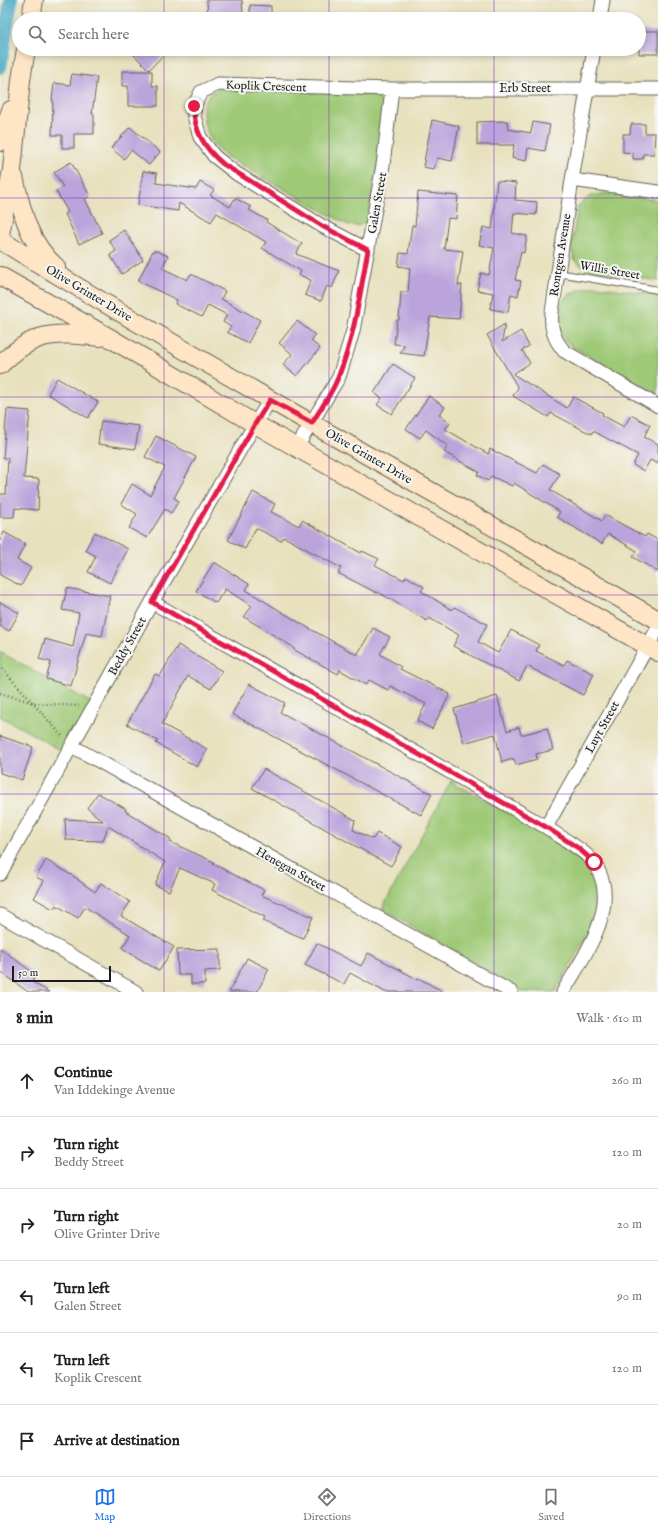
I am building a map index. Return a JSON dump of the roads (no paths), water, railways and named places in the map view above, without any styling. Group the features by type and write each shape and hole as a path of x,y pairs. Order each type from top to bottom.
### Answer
{"street":[{"path":"32,12 34,0"},
{"path":"601,12 603,0"},
{"path":"0,235 12,170 25,56"},
{"name":"Rontgen Avenue","path":"593,56 550,322 554,336 564,351 658,406"},
{"path":"0,142 21,80"},
{"name":"Koplik Crescent","path":"368,250 322,226 223,164 214,156 200,136 194,116 194,106 201,92 218,84 392,89"},
{"name":"Erb Street","path":"392,89 658,89"},
{"name":"Galen Street","path":"297,447 339,377 353,331 383,165 392,89"},
{"path":"12,170 22,214 37,245 47,259 84,291"},
{"path":"572,180 658,192"},
{"name":"Olive Grinter Drive","path":"0,240 270,400 658,620"},
{"path":"0,276 110,338 255,424 653,649"},
{"path":"0,365 13,353 38,338 72,334 110,338"},
{"name":"Beddy Street","path":"0,874 152,602 270,400"},
{"path":"152,602 546,827 578,848 594,862 602,878 604,889 604,902 599,924 592,940 563,992"},
{"name":"Luyt Street","path":"546,827 653,649 658,628"},
{"name":"Henegan Street","path":"72,746 510,992"},
{"path":"0,915 136,992"}],"lane":[{"name":"Willis Street","path":"558,273 658,290"}],"waterway":[{"path":"0,67 11,0"}]}
